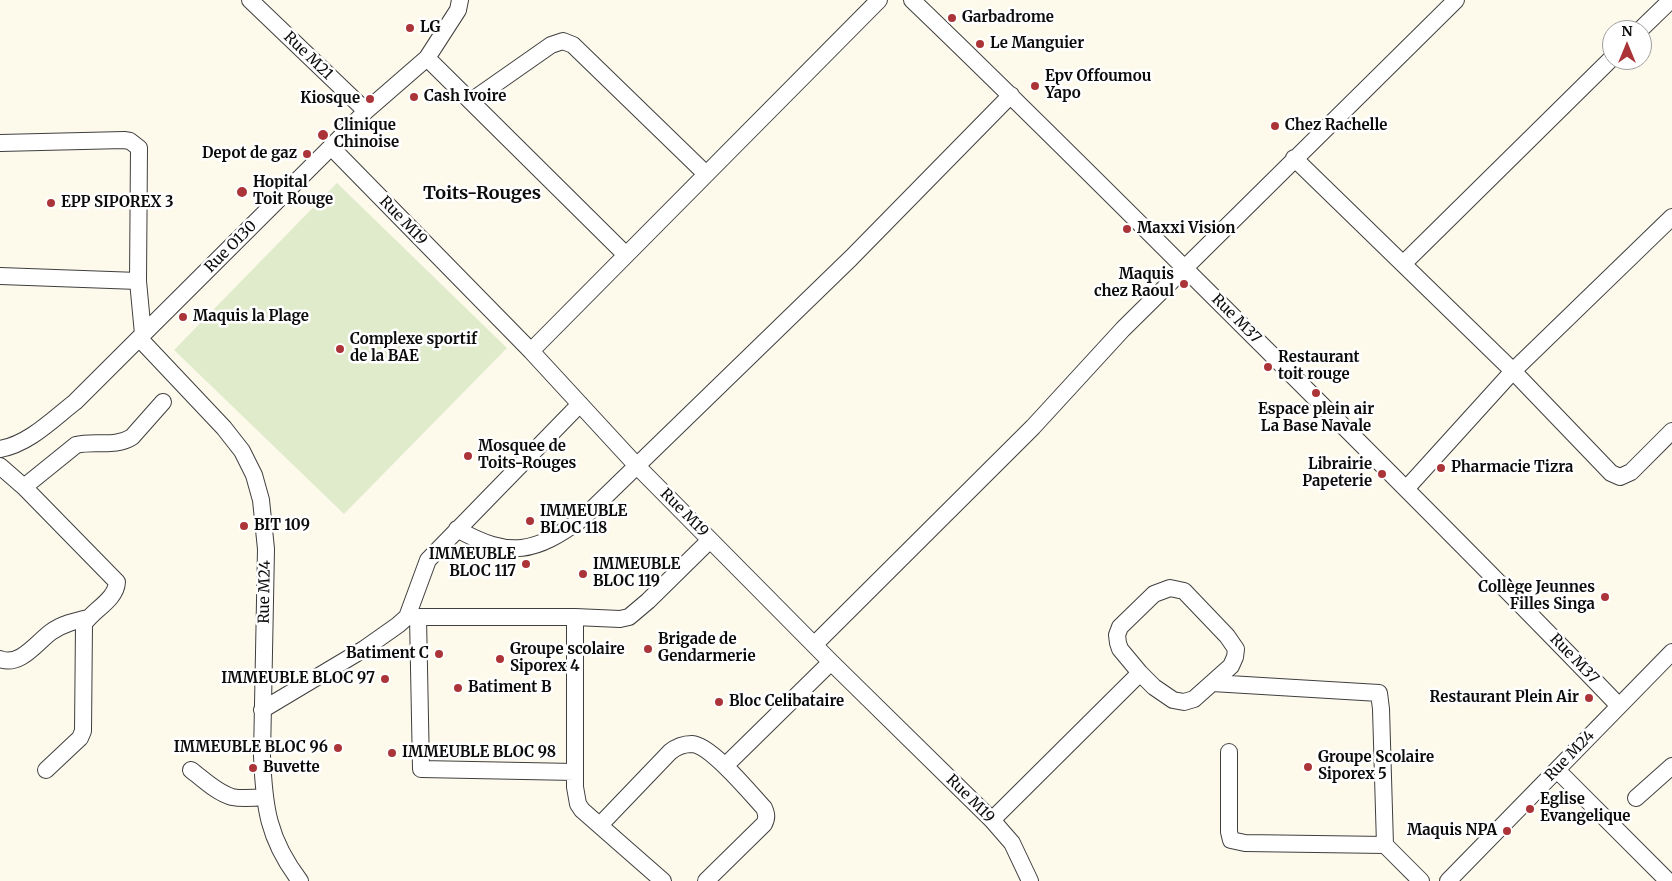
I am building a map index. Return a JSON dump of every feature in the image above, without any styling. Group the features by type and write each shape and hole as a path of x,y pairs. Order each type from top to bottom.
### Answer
{"street":[{"name":"Rue M21","path":"250,0 366,111"},
{"name":"Rue O130","path":"0,449 35,434 75,402 366,111 427,58 458,10 460,0"},
{"path":"531,351 879,0"},
{"name":"Rue M37","path":"912,0 1011,95 1185,268 1537,620 1619,706"},
{"path":"814,645 1033,427 1123,329 1456,0"},
{"path":"1651,20 1671,1"},
{"path":"471,101 551,44 563,41 573,45 706,174"},
{"path":"427,58 626,255"},
{"path":"1403,264 1602,68"},
{"path":"457,529 491,546 508,549 531,547 553,537 583,518 851,258 1011,95"},
{"path":"0,143 124,140 130,141 139,148 138,281 141,336"},
{"name":"Rue M19","path":"331,147 531,351 637,466 831,662 992,820 1012,843 1030,881"},
{"path":"1294,158 1513,370 1611,473 1620,477 1631,472 1672,431"},
{"path":"1406,489 1513,370 1672,217"},
{"path":"0,276 138,281"},
{"name":"Rue M24","path":"141,336 224,428 242,451 254,475 261,500 266,549 262,710 264,797 267,816 276,841 289,866 300,881"},
{"path":"24,488 76,445 126,441 132,437 163,402"},
{"path":"575,772 421,769 412,616 428,560 580,404"},
{"path":"0,466 117,582 117,589 113,595 84,624 83,731 80,738 46,770"},
{"path":"262,710 364,649 412,616 620,619 629,616 648,601 710,540"},
{"path":"1170,588 1184,591 1227,636 1236,649 1235,657 1230,666 1212,683 1194,699 1184,702 1165,696 1140,673 1125,655 1118,643 1117,634 1120,627 1154,594 1170,588"},
{"path":"575,617 575,786 578,804 582,810 663,881"},
{"path":"0,659 6,662 24,655 50,632 67,623 88,618"},
{"name":"Rue M24","path":"1448,881 1672,652"},
{"path":"725,766 831,662"},
{"path":"992,820 1140,673"},
{"path":"1212,683 1379,693 1385,845 1421,881"},
{"path":"600,825 675,748 693,744 704,748 725,766 764,808 766,814 764,824 706,881"},
{"path":"1229,752 1229,832 1231,840 1245,843 1385,845"},
{"path":"1636,798 1672,766"},
{"path":"191,770 222,793 232,797 264,797"},
{"path":"1557,770 1668,881"}],"green space":[{"name":"Complexe sportif de la BAE","path":"337,183 507,348 344,514 174,350"}],"place":[{"name":"Garbadrome","path":"952,18"},
{"name":"LG","path":"410,28"},
{"name":"Le Manguier","path":"980,44"},
{"name":"Epv Offoumou Yapo","path":"1035,86"},
{"name":"Cash Ivoire","path":"414,97"},
{"name":"Kiosque","path":"370,99"},
{"name":"Chez Rachelle","path":"1275,126"},
{"name":"Clinique Chinoise","path":"323,135"},
{"name":"Depot de gaz","path":"307,154"},
{"name":"Hopital Toit Rouge","path":"242,192"},
{"name":"EPP SIPOREX 3","path":"51,203"},
{"name":"Maxxi Vision","path":"1127,229"},
{"name":"Maquis chez Raoul","path":"1184,284"},
{"name":"Maquis la Plage","path":"183,317"},
{"name":"Complexe sportif de la BAE","path":"340,349"},
{"name":"Restaurant toit rouge","path":"1268,367"},
{"name":"Espace plein air La Base Navale","path":"1316,393"},
{"name":"Mosquee de Toits-Rouges","path":"468,456"},
{"name":"Pharmacie Tizra","path":"1441,468"},
{"name":"Librairie Papeterie","path":"1382,474"},
{"name":"IMMEUBLE BLOC 118","path":"530,521"},
{"name":"BIT 109","path":"244,526"},
{"name":"IMMEUBLE BLOC 117","path":"526,564"},
{"name":"IMMEUBLE BLOC 119","path":"583,574"},
{"name":"Collège Jeunnes Filles Singa","path":"1605,597"},
{"name":"Brigade de Gendarmerie","path":"648,649"},
{"name":"Batiment C","path":"439,654"},
{"name":"Groupe scolaire Siporex 4","path":"500,659"},
{"name":"IMMEUBLE BLOC 97","path":"385,679"},
{"name":"Batiment B","path":"458,688"},
{"name":"Restaurant Plein Air","path":"1589,698"},
{"name":"Bloc Celibataire","path":"719,702"},
{"name":"IMMEUBLE BLOC 96","path":"338,748"},
{"name":"IMMEUBLE BLOC 98","path":"392,753"},
{"name":"Groupe Scolaire Siporex 5","path":"1308,767"},
{"name":"Buvette","path":"253,768"},
{"name":"Eglise Evangelique","path":"1530,809"},
{"name":"Maquis NPA","path":"1507,831"}],"district":[{"name":"Toits-Rouges","path":"482,194"}]}
